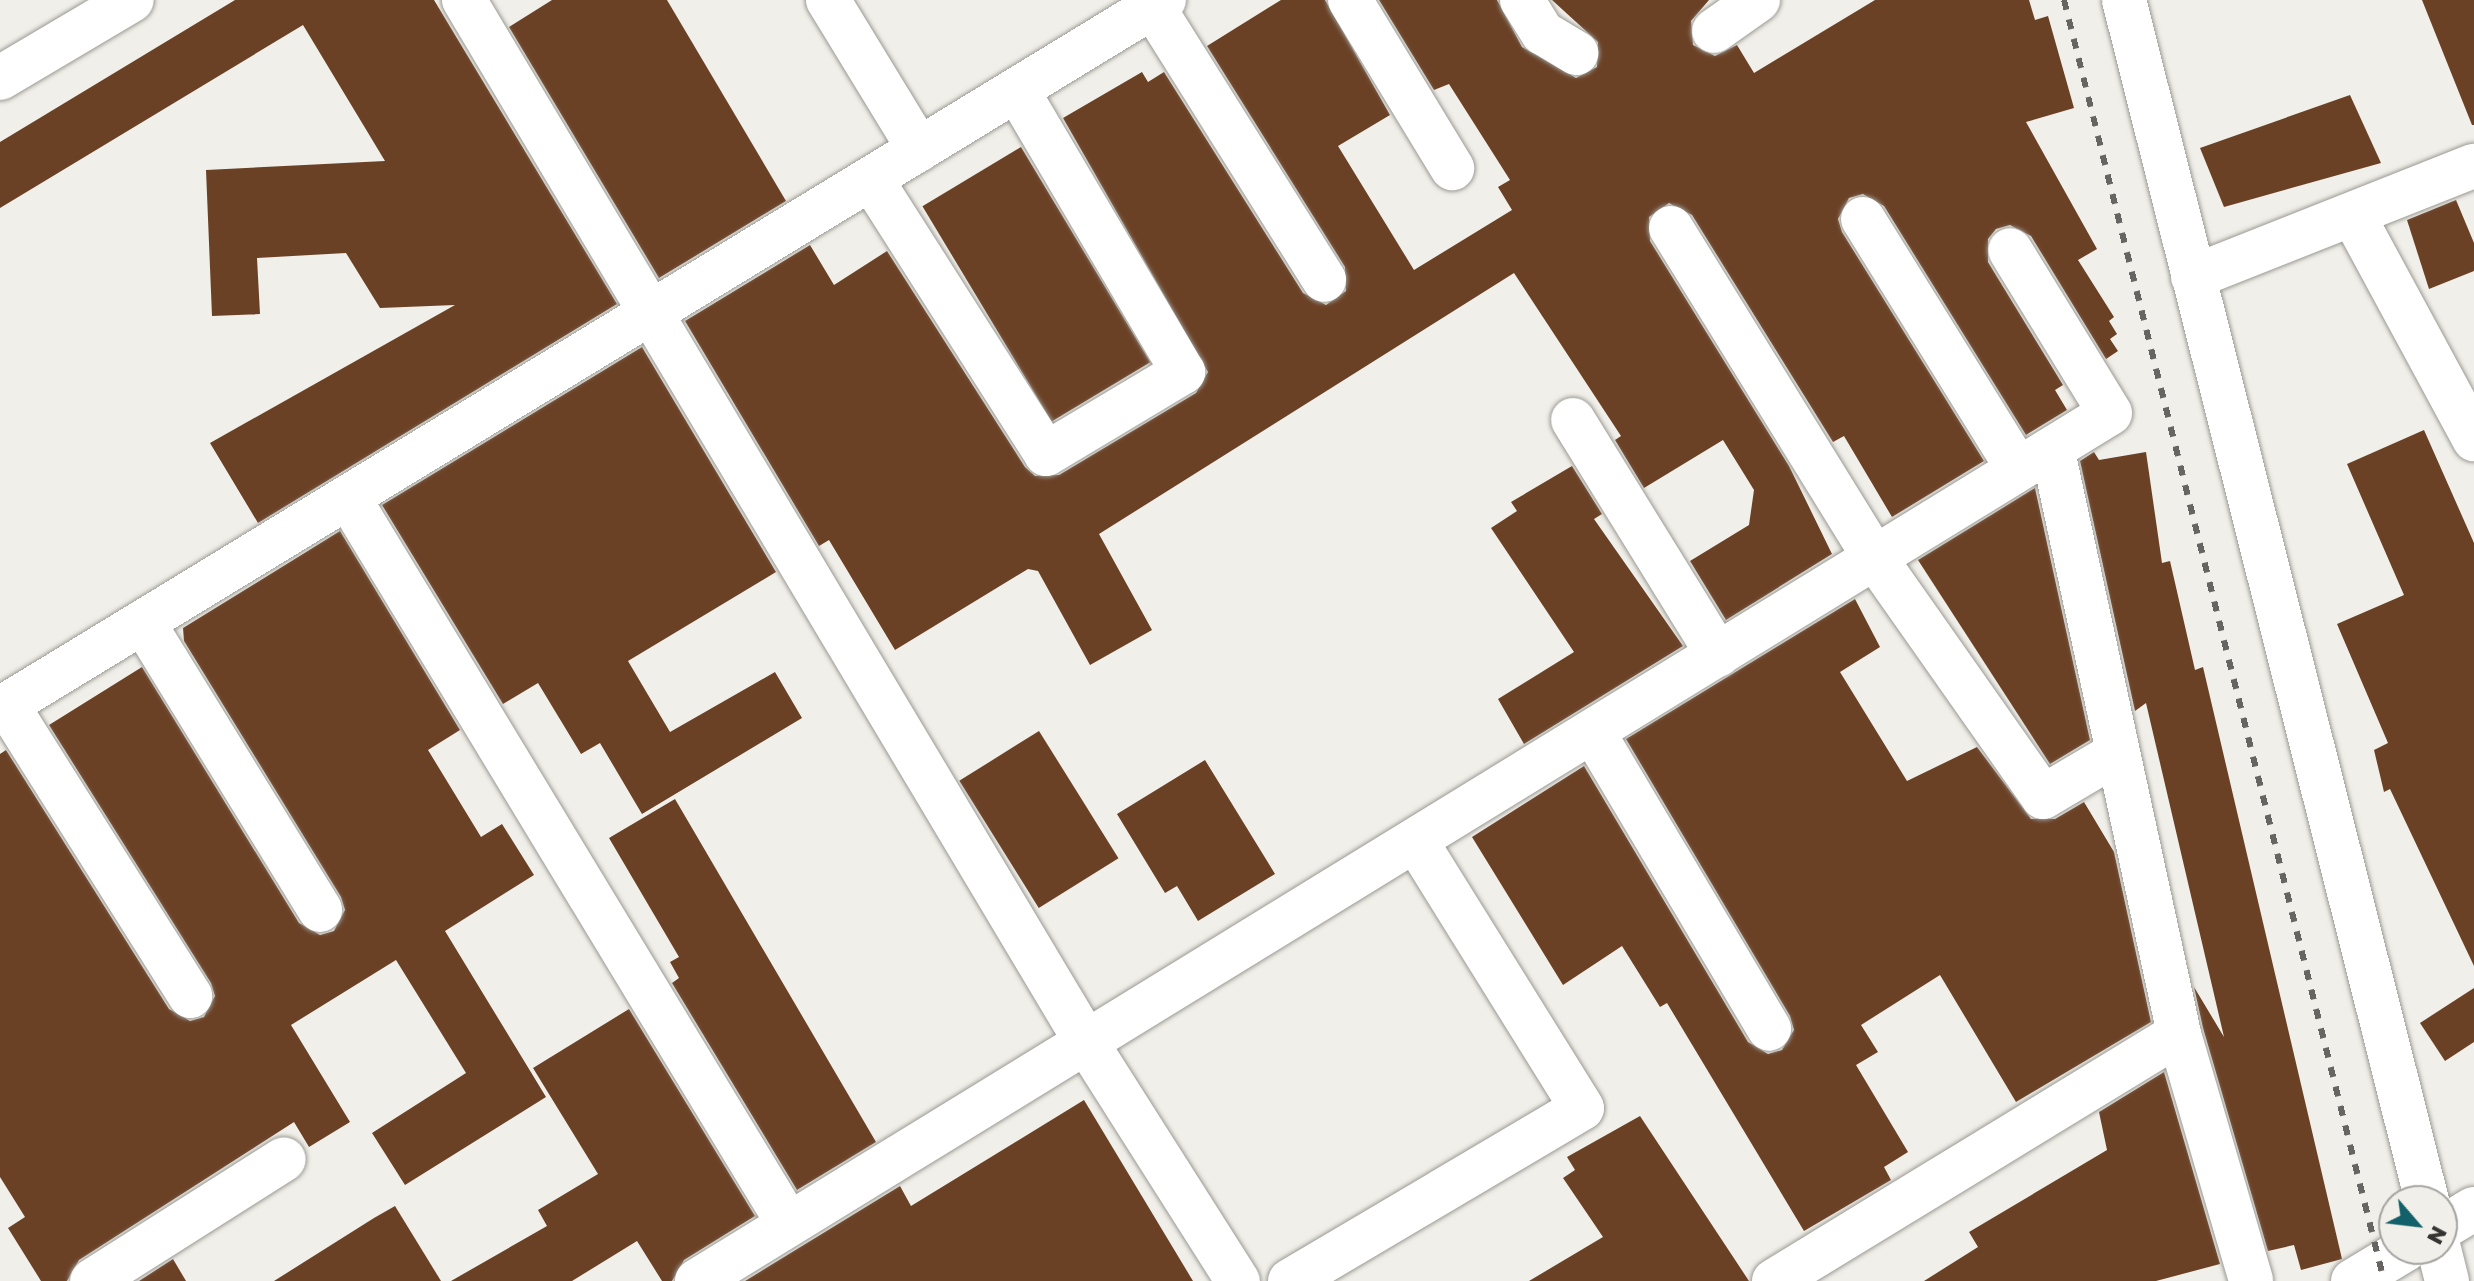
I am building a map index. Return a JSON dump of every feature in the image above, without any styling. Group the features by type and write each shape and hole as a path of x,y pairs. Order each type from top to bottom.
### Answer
{"street":[{"path":"0,78 132,0"},
{"path":"828,0 919,149"},
{"path":"1350,0 1452,168"},
{"path":"1522,0 1543,33 1576,53"},
{"path":"1714,31 1758,0"},
{"path":"2124,0 2423,1185"},
{"path":"466,1 1088,1045 1238,1281"},
{"path":"190,996 4,707 1158,3 1324,280"},
{"path":"871,179 1046,454 1183,372 1017,90"},
{"path":"2193,277 2474,166"},
{"path":"2353,215 2474,439"},
{"path":"1863,219 2036,460 2114,755 2179,1034 2251,1281"},
{"path":"1671,228 1875,558 2043,797 2114,755"},
{"path":"697,1281 788,1223 1088,1045 2110,413 2010,250"},
{"path":"1573,420 1718,655"},
{"path":"348,497 788,1223"},
{"path":"143,622 320,910"},
{"path":"1593,732 1769,1029"},
{"path":"1290,1281 1582,1108 1416,841"},
{"path":"1797,1275 2179,1034"},
{"path":"92,1281 284,1159"},
{"path":"2353,1281 2380,1265"}],"building":[{"path":"235,0 434,0 617,304 258,523 210,443 455,305 380,308 346,253 257,258 260,314 212,316 206,170 385,161 303,25 0,208 0,142"},
{"path":"552,0 667,0 786,201 659,278 509,27"},
{"path":"1281,0 1325,0 1390,115 1338,146 1414,270 1512,210 1498,187 1510,180 1449,84 1434,90 1379,0 1497,0 1522,47 1576,78 1597,67 1598,42 1552,0 1709,0 1691,21 1693,45 1715,56 1737,45 1754,73 1875,0 2029,0 2035,20 2048,16 2074,108 2026,122 2097,249 2078,260 2114,317 2109,321 2117,334 2110,339 2118,351 2106,359 2031,236 2010,225 1996,229 1988,239 1988,262 2063,385 2055,390 2067,410 2026,435 1884,206 1863,194 1849,198 1838,219 1842,232 1984,461 1892,517 1844,436 1833,442 1692,215 1669,203 1649,217 1650,241 1789,466 1832,554 1726,620 1690,561 1749,525 1754,490 1723,440 1644,488 1615,440 1621,436 1514,273 1099,534 1152,630 1090,665 1038,571 1028,569 895,650 829,540 819,546 685,321 810,245 834,285 887,251 1025,467 1035,476 1059,475 1196,393 1208,372 1063,118 1142,72 1148,82 1164,72 1303,293 1326,305 1346,291 1345,267 1207,46"},
{"path":"2422,0 2474,0 2474,125 2472,125"},
{"path":"2350,95 2381,163 2224,207 2200,148"},
{"path":"1021,147 1150,362 1052,421 922,206"},
{"path":"2456,200 2474,243 2474,271 2429,289 2407,220"},
{"path":"642,347 776,572 628,661 670,732 775,672 802,718 642,814 600,743 581,754 538,683 503,704 382,505"},
{"path":"2424,430 2474,543 2474,966 2390,789 2384,792 2374,750 2388,743 2337,624 2404,595 2347,464"},
{"path":"2094,452 2099,460 2146,452 2162,563 2170,561 2195,670 2203,667 2342,1259 2301,1270 2294,1245 2268,1251 2194,987 2224,1037 2146,703 2135,711 2080,461"},
{"path":"1572,466 1602,514 1594,519 1683,646 1524,744 1498,699 1574,652 1491,528 1517,511 1511,502"},
{"path":"2035,488 2090,740 2050,764 1918,560"},
{"path":"340,531 460,730 428,750 481,837 502,824 534,875 445,931 546,1097 405,1185 372,1133 466,1073 396,960 291,1025 350,1122 309,1147 294,1122 79,1260 67,1281 41,1281 8,1228 25,1217 0,1177 0,754 6,750 169,1009 190,1021 204,1017 215,996 211,983 49,725 142,667 299,923 320,935 334,931 345,910 341,897 184,641 183,628"},
{"path":"1855,599 1880,647 1840,672 1907,781 1977,747 2031,819 2055,819 2084,802 2114,852 2151,1022 2016,1102 1940,975 1861,1025 1878,1052 1856,1065 1908,1152 1884,1167 1891,1180 1804,1231 1667,1003 1660,1007 1622,946 1563,985 1472,837 1584,766 1748,1042 1768,1054 1782,1050 1794,1030 1790,1016 1626,739"},
{"path":"1039,731 1118,858 1039,908 959,781"},
{"path":"1205,760 1275,874 1198,921 1177,886 1165,893 1117,814"},
{"path":"675,799 876,1142 797,1190 672,983 679,978 670,962 679,957 609,838"},
{"path":"2474,988 2474,1042 2445,1061 2420,1023"},
{"path":"629,1009 755,1216 684,1260 672,1281 662,1281 637,1241 572,1281 451,1281 547,1226 538,1210 598,1174 533,1068"},
{"path":"2164,1072 2220,1264 2156,1281 1924,1281 1978,1247 1969,1232 2107,1150 2099,1112"},
{"path":"1084,1100 1193,1281 745,1281 900,1186 911,1206"},
{"path":"1640,1116 1749,1281 1529,1281 1603,1237 1563,1178 1575,1170 1567,1157"},
{"path":"395,1206 441,1281 274,1281 374,1218"},
{"path":"173,1259 186,1281 139,1281"}],"railway":[{"path":"2064,0 2384,1281"}]}
